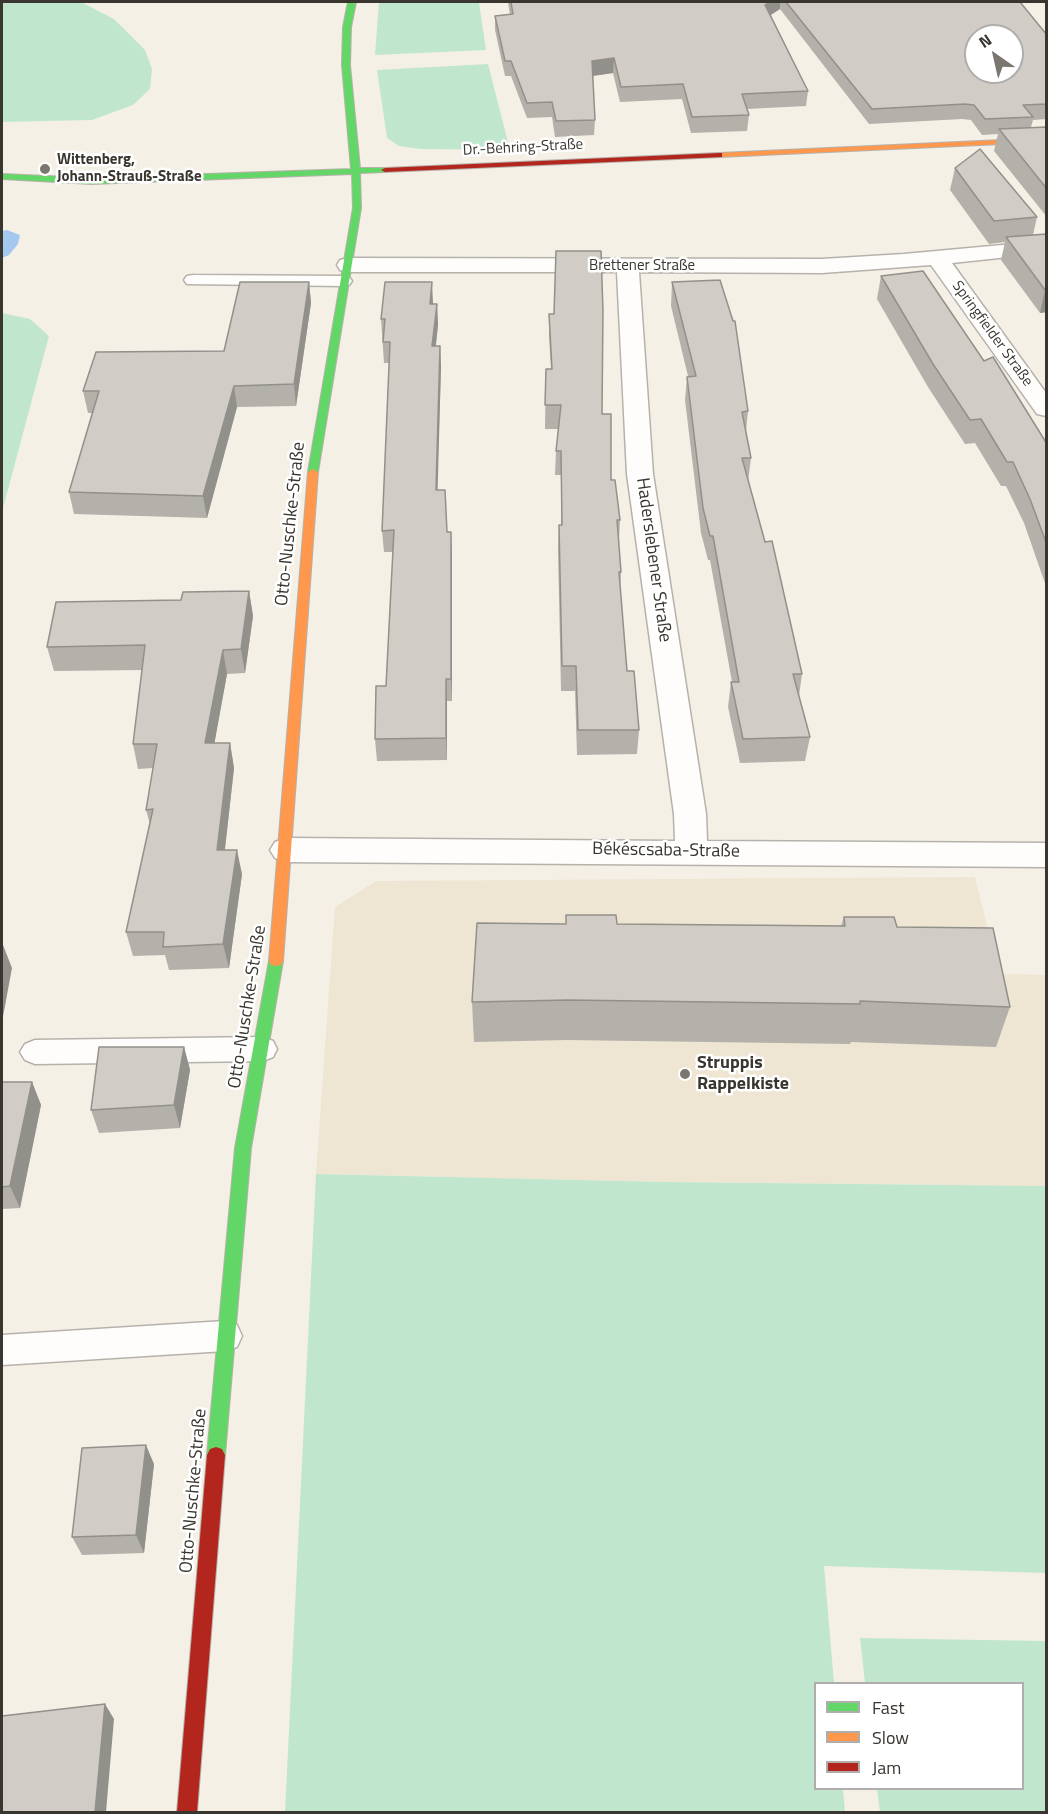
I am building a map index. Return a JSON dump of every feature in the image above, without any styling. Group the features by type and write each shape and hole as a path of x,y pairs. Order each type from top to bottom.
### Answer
{"street":[{"name":"Otto-Nuschke-Straße","path":"187,1812 225,1336 243,1148 274,982 286,849 309,502 357,208 345,46 352,2"},
{"name":"Dr.-Behring-Straße","path":"2,176 118,181 1047,140"},
{"name":"Brettener Straße","path":"345,273 628,266 822,266 1047,247"},
{"name":"Springfielder Straße","path":"937,258 1047,409"},
{"name":"Haderslebener Straße","path":"628,266 640,474 690,814 693,852"},
{"name":"Békéscsaba-Straße","path":"286,849 1047,855"}],"lane":[{"path":"193,280 345,273"},
{"path":"34,1052 262,1049"},
{"path":"2,1350 225,1336"}],"shaded area":[{"name":"Struppis Rappelkiste","path":"975,877 999,974 1046,975 1046,1186 667,1182 316,1174 335,907 376,881"}],"green space":[{"path":"2,2 81,2 114,19 145,50 152,69 150,89 133,105 92,120 2,122"},
{"path":"379,2 479,2 486,50 375,55"},
{"path":"488,64 510,150 420,149 399,146 387,138 377,70"},
{"path":"2,313 30,319 49,336 2,512"},
{"path":"316,1174 667,1182 1046,1186 1046,1573 824,1566 834,1682 814,1682 814,1790 843,1790 845,1812 285,1812"},
{"path":"860,1638 1046,1641 1046,1812 880,1812 877,1790 1024,1790 1024,1682 865,1682"}],"water":[{"path":"7,230 20,235 18,244 9,255 2,258 2,231"}],"building":[{"path":"511,2 771,2 765,5 808,91 742,94 749,115 692,117 683,84 621,87 614,58 592,61 595,120 556,121 552,102 527,103 511,61 505,61 495,16 513,14"},
{"path":"786,2 1020,2 1047,35 1047,104 1023,105 1033,117 985,119 974,105 872,109"},
{"path":"1047,127 1047,189 999,129"},
{"path":"980,149 1037,217 994,221 955,168"},
{"path":"1047,234 1047,290 1045,290 1006,237"},
{"path":"556,251 601,251 602,414 611,414 611,480 615,480 620,520 617,520 621,572 619,572 627,671 634,671 639,730 578,730 576,666 562,666 559,525 562,525 561,451 556,451 561,405 545,405 546,369 552,369 549,314 554,314"},
{"path":"923,271 984,361 993,357 1047,444 1047,545 1013,462 1007,462 981,419 970,420 933,364 881,276"},
{"path":"720,280 733,321 735,321 748,411 742,412 751,458 742,458 765,542 772,541 802,674 793,674 810,737 743,739 731,682 739,682 713,536 710,536 703,508 687,377 696,376 672,282"},
{"path":"240,282 309,282 294,384 234,386 203,496 69,492 99,391 83,391 96,352 224,351"},
{"path":"385,282 432,282 430,304 437,304 432,346 440,346 436,490 445,490 447,532 451,532 451,679 446,679 446,738 375,739 376,686 386,686 394,530 382,531 390,342 383,342 385,319 381,319"},
{"path":"249,591 241,649 223,650 205,743 230,743 217,850 237,850 223,944 163,947 164,932 126,932 153,809 146,810 157,744 133,744 145,645 47,647 56,602 181,600 183,592"},
{"path":"566,915 616,915 617,924 845,926 844,917 894,917 897,927 993,928 1010,1007 860,1001 860,1004 568,1000 472,1002 477,923 566,924"},
{"path":"99,1047 184,1047 174,1105 91,1110"},
{"path":"2,1082 32,1082 10,1186 2,1187"},
{"path":"146,1445 136,1535 72,1537 82,1448"},
{"path":"105,1704 95,1812 2,1812 2,1716"}],"traffic: fast":[{"path":"313,472 357,208 358,195 346,65 347,27 352,2"},
{"path":"2,176 92,181 385,170"},
{"path":"216,1455 243,1148 276,961"}],"traffic: slow":[{"path":"719,155 1046,140"},
{"path":"276,961 313,472"}],"traffic: jam":[{"path":"385,170 719,155"},
{"path":"187,1812 216,1455"}],"place":[{"name":"Wittenberg, Johann-Strauß-Straße","path":"45,169"},
{"name":"Struppis Rappelkiste","path":"685,1074"}]}
